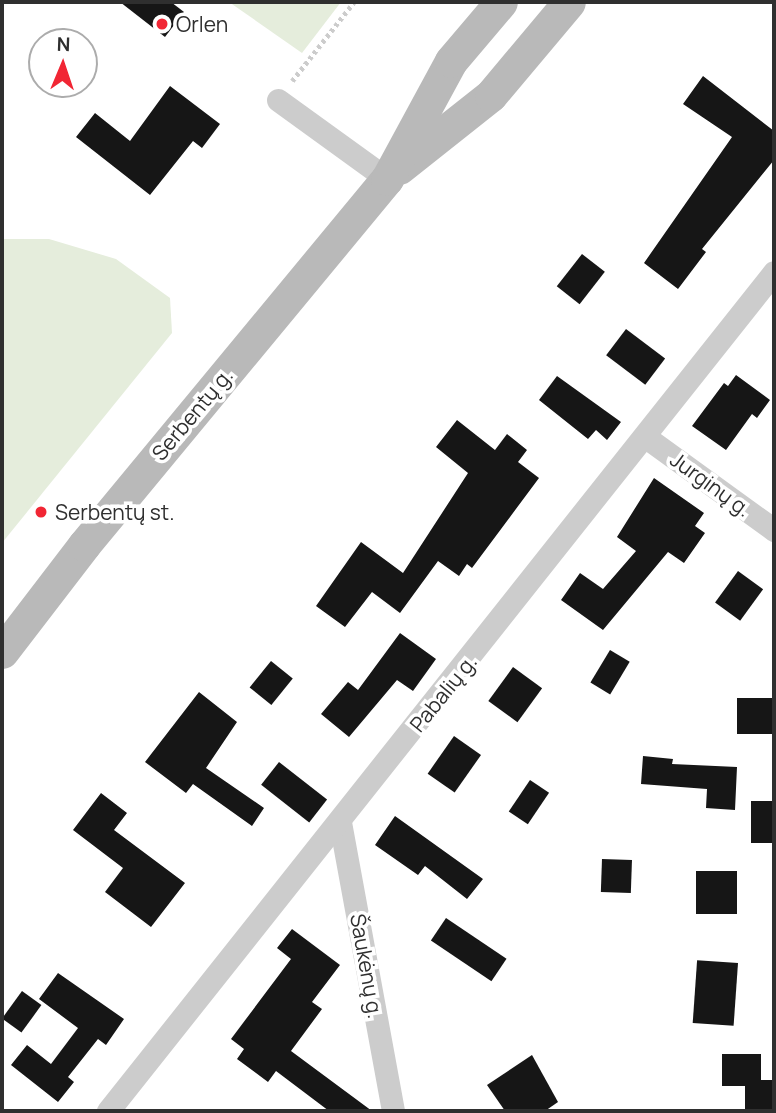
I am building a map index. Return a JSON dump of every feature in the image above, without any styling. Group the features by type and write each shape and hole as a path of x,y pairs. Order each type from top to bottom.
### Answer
{"main road":[{"name":"Serbentų g.","path":"2,652 92,535 387,179 452,61 501,2"},
{"name":"Serbentų g.","path":"387,179 491,95 569,2"}],"street":[{"path":"278,100 387,179"},
{"name":"Pabalių g.","path":"107,1111 647,438 774,272"},
{"name":"Jurginų g.","path":"647,438 774,530"},
{"name":"Šaukėnų g.","path":"341,822 397,1111"}],"path":[{"path":"278,100 354,2"}],"green space":[{"path":"229,2 341,2 302,53"},
{"path":"2,239 49,239 116,259 170,298 172,333 2,543"}],"building":[{"name":"Orlen","path":"120,2 171,2 184,12 165,37"},
{"path":"703,76 774,131 774,160 702,249 706,252 678,289 644,263 732,137 683,104"},
{"path":"170,86 220,124 202,148 193,141 150,195 76,137 95,113 130,141"},
{"path":"582,254 605,272 580,304 557,286"},
{"path":"626,329 665,358 645,385 606,355"},
{"path":"736,375 770,400 757,418 752,414 726,450 692,426 724,383 728,386"},
{"path":"557,376 621,422 607,440 596,430 588,439 539,400"},
{"path":"457,420 495,450 507,434 527,450 518,462 539,478 472,568 467,564 459,576 438,561 400,613 372,592 345,627 316,606 361,542 403,573 468,473 436,447"},
{"path":"654,478 704,513 695,526 705,533 684,563 668,552 603,630 561,600 580,573 603,589 636,551 617,537"},
{"path":"738,571 763,589 740,621 715,603"},
{"path":"400,633 436,659 413,691 397,680 349,737 321,714 348,682 358,690"},
{"path":"610,650 630,662 610,694 590,683"},
{"path":"271,661 293,679 271,705 250,687"},
{"path":"513,667 542,688 517,722 488,701"},
{"path":"199,692 237,722 206,768 264,808 252,826 193,784 186,793 145,762"},
{"path":"737,698 774,698 774,734 737,734"},
{"path":"454,736 481,755 455,793 428,774"},
{"path":"643,756 673,759 672,764 737,767 735,810 706,808 707,789 641,784"},
{"path":"279,762 327,800 309,822 261,785"},
{"path":"530,780 549,793 528,824 509,812"},
{"path":"101,793 127,813 114,830 185,883 151,927 105,892 123,868 73,830"},
{"path":"751,801 774,801 774,843 751,843"},
{"path":"395,816 483,879 467,899 425,866 418,875 375,845"},
{"path":"602,859 632,860 631,893 601,892"},
{"path":"696,871 737,871 737,914 696,914"},
{"path":"446,918 507,959 491,981 431,940"},
{"path":"292,929 340,965 312,1002 322,1009 291,1051 372,1111 329,1111 276,1071 268,1082 237,1059 244,1049 231,1039 291,959 277,948"},
{"path":"697,960 738,963 734,1026 693,1023"},
{"path":"58,973 124,1019 106,1045 98,1039 68,1077 74,1082 58,1102 11,1065 27,1045 51,1064 78,1028 39,999"},
{"path":"22,991 41,1005 21,1033 2,1019"},
{"path":"722,1054 761,1054 761,1080 774,1080 774,1111 745,1111 745,1086 722,1086"},
{"path":"532,1055 558,1102 545,1111 505,1111 487,1085"}],"place":[{"name":"Orlen","path":"162,24"},
{"name":"Serbentų st.","path":"41,512"}]}
